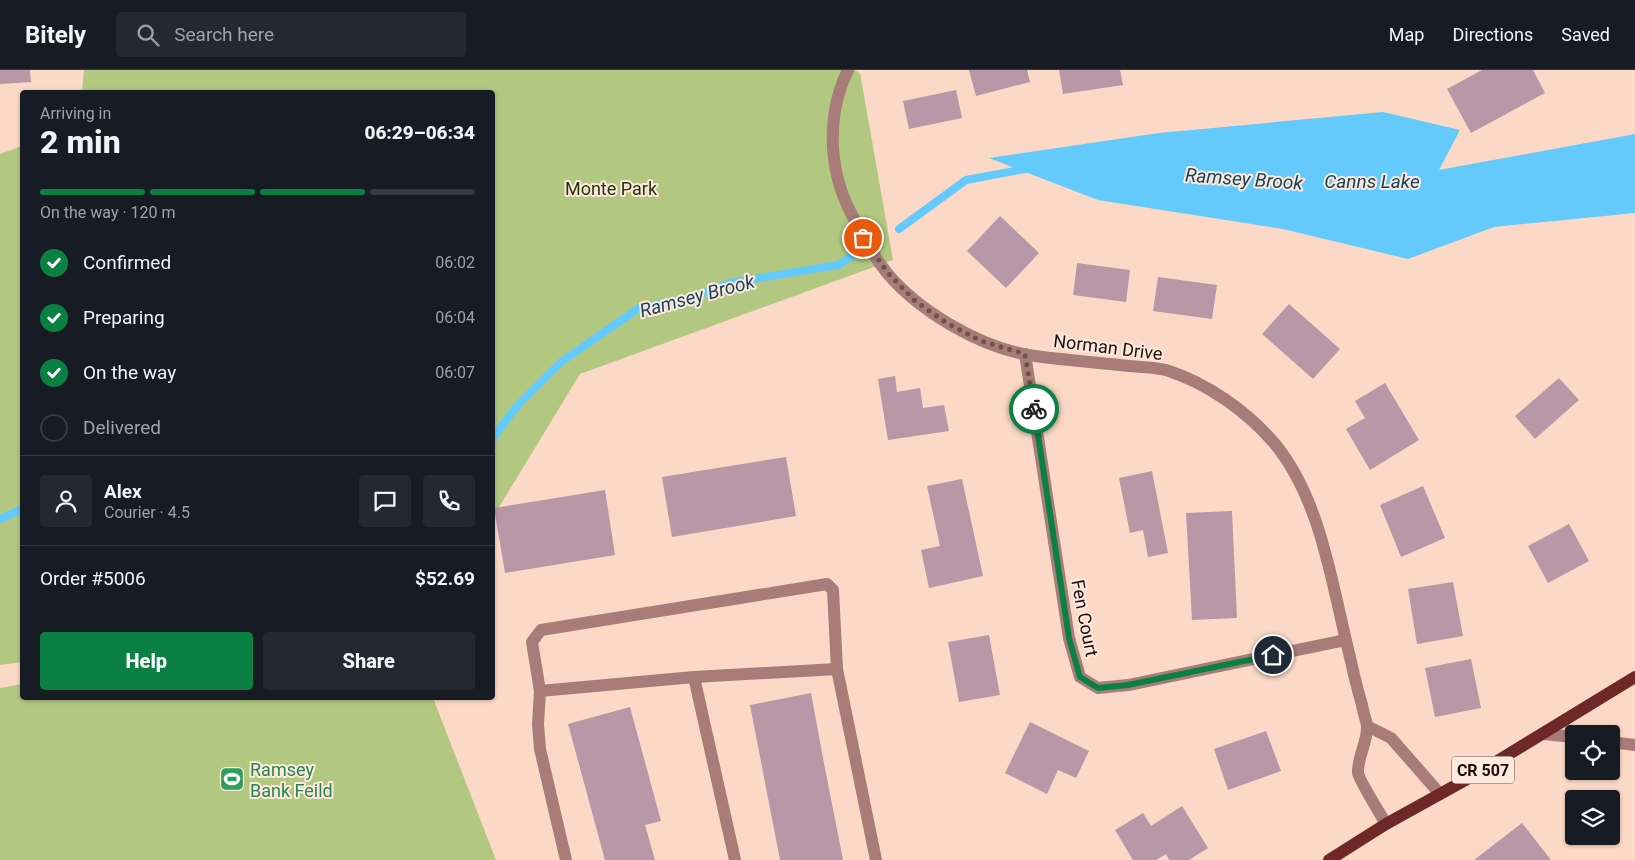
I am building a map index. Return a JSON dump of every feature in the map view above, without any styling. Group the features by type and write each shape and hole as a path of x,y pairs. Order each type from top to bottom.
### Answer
{"main road":[{"name":"CR 507","path":"1329,860 1386,824 1543,734 1635,676"}],"street":[{"name":"Norman Drive","path":"848,70 834,114 832,144 837,177 844,200 863,238 888,273 915,301 947,323 981,341 1025,354 1163,370 1186,378 1222,397 1253,422 1275,445 1296,475 1312,508 1367,726 1358,775 1386,824"},
{"name":"Fen Court","path":"1025,354 1069,638 1080,677 1098,688 1128,685 1346,640"},
{"path":"566,860 540,749 538,724 540,691 532,642 541,630 827,584 833,590 837,669 876,860"},
{"path":"540,691 694,677 837,669"},
{"path":"694,677 735,860"},
{"path":"1367,726 1391,738 1440,794"},
{"path":"1543,734 1565,736"},
{"path":"1620,743 1635,745"}],"green space":[{"name":"Monte Park","path":"84,70 854,70 860,73 893,260 580,374 495,514 495,90 82,90"},
{"path":"20,147 20,662 0,665 0,154"},
{"name":"Ramsey Bank Feild","path":"20,684 20,700 434,700 496,860 0,860 0,688"}],"water":[{"name":"Canns Lake","path":"1383,112 1460,130 1439,170 1635,134 1635,213 1494,227 1408,259 1283,229 1098,200 989,158 1159,133"}],"building":[{"path":"0,70 30,70 31,82 0,84"},
{"path":"969,70 1027,70 1030,82 976,96"},
{"path":"1059,70 1120,70 1123,85 1063,94"},
{"path":"1482,70 1533,70 1545,93 1471,133 1447,89"},
{"path":"956,90 962,118 909,129 903,101"},
{"path":"1000,216 1039,253 1006,288 967,251"},
{"path":"1077,263 1130,270 1126,302 1073,295"},
{"path":"1158,277 1217,285 1212,319 1153,311"},
{"path":"1289,304 1340,349 1313,379 1262,334"},
{"path":"895,376 897,392 920,388 923,408 944,405 949,431 888,440 878,379"},
{"path":"1559,378 1579,400 1535,439 1515,416"},
{"path":"1385,383 1419,440 1370,470 1346,429 1365,418 1355,401"},
{"path":"786,457 796,516 672,537 662,477"},
{"path":"1152,471 1168,553 1148,557 1143,530 1130,533 1119,478"},
{"path":"962,479 983,576 929,588 921,550 940,546 927,486"},
{"path":"1423,486 1445,538 1401,557 1380,505"},
{"path":"605,490 615,555 505,573 495,508"},
{"path":"1232,511 1237,618 1192,620 1186,513"},
{"path":"1569,524 1589,561 1548,583 1528,546"},
{"path":"1453,582 1463,636 1417,644 1408,589"},
{"path":"989,635 1000,695 959,702 948,642"},
{"path":"1471,659 1481,708 1435,717 1425,668"},
{"path":"811,693 843,860 780,860 750,705"},
{"path":"630,707 661,821 645,825 655,860 605,860 568,724"},
{"path":"1030,722 1089,751 1076,778 1058,770 1047,794 1005,773"},
{"path":"1266,731 1281,771 1228,790 1214,749"},
{"path":"1182,806 1208,848 1189,860 1169,860 1166,854 1156,860 1133,860 1115,830 1143,813 1151,826"},
{"path":"1522,823 1551,860 1474,860"}],"waterway":[{"name":"Ramsey Brook","path":"899,229 966,180 1030,168"},
{"name":"Ramsey Brook","path":"495,435 517,406 561,362 639,308 695,297 729,283 838,265 857,253"},
{"name":"Ramsey Brook","path":"0,519 20,510"}],"way so far":[{"path":"863,238 888,273 915,301 947,323 981,341 1025,354 1034,409"}],"place":[{"name":"Ramsey Bank Feild","path":"232,779"}],"route":[{"path":"1034,409 1069,638 1080,677 1098,688 1128,685 1273,655"}]}
